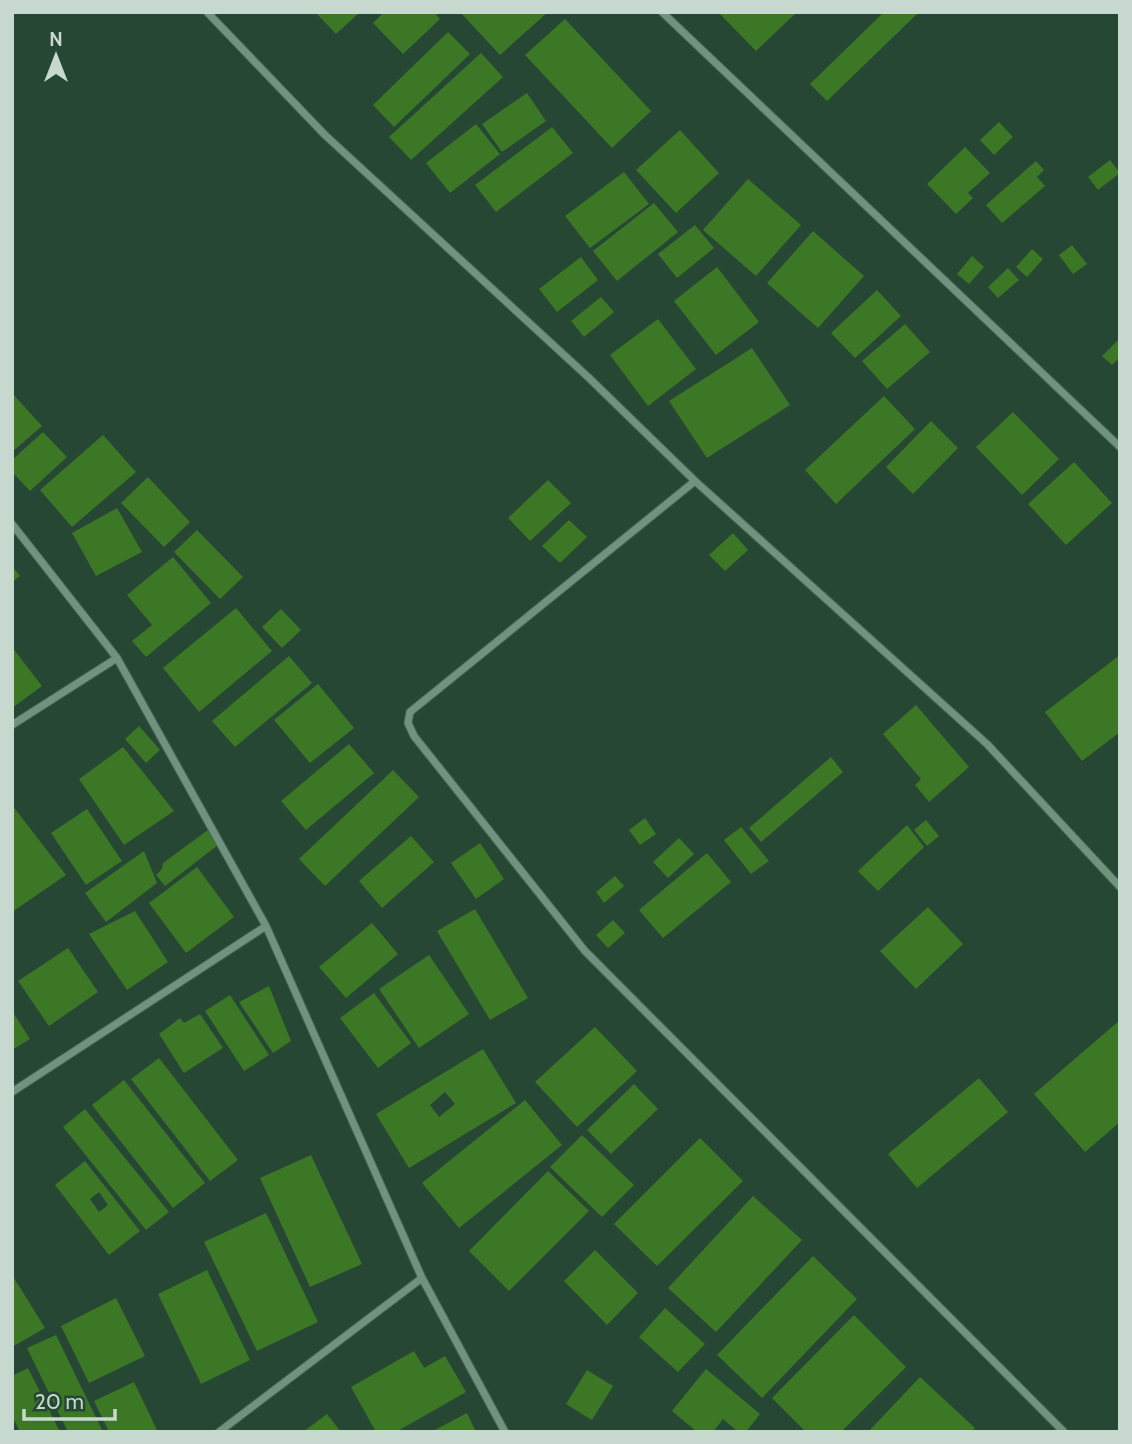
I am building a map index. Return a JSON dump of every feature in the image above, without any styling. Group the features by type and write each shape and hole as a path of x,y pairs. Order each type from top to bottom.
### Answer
{"street":[{"path":"207,12 325,135 588,376 695,481 987,744 1120,887"},
{"path":"662,12 1120,447"},
{"path":"695,481 410,712 408,723 414,736 585,951 1064,1432"},
{"path":"12,524 117,658 266,926 422,1278 505,1432"},
{"path":"12,725 117,658"},
{"path":"12,1092 266,926"},
{"path":"219,1432 422,1278"}],"building":[{"path":"315,12 360,12 336,34"},
{"path":"384,12 434,12 440,19 403,54 373,23"},
{"path":"460,12 548,12 500,55"},
{"path":"718,12 797,12 756,51"},
{"path":"884,12 919,12 827,101 810,84"},
{"path":"565,19 651,111 612,148 525,55"},
{"path":"448,32 470,54 394,127 373,105"},
{"path":"481,53 503,77 411,160 389,137"},
{"path":"527,93 546,121 502,152 482,124"},
{"path":"999,122 1013,137 994,155 980,140"},
{"path":"476,124 500,154 450,193 426,163"},
{"path":"552,127 573,153 496,212 475,185"},
{"path":"680,130 719,173 676,213 636,170"},
{"path":"965,147 990,173 968,193 973,198 956,214 927,184"},
{"path":"1110,160 1120,173 1098,190 1088,177"},
{"path":"1036,161 1044,170 1037,177 1045,186 1002,223 986,205"},
{"path":"624,172 649,204 590,248 565,216"},
{"path":"748,179 801,225 756,276 703,230"},
{"path":"654,203 678,232 617,281 593,251"},
{"path":"695,225 714,248 677,278 658,254"},
{"path":"813,231 864,276 818,328 767,283"},
{"path":"1072,245 1087,264 1073,274 1059,255"},
{"path":"1032,249 1043,259 1027,277 1016,267"},
{"path":"972,256 984,267 969,284 957,274"},
{"path":"581,257 598,280 557,312 539,289"},
{"path":"717,267 759,322 716,355 674,301"},
{"path":"1008,268 1019,280 998,298 988,287"},
{"path":"877,290 901,316 855,358 831,333"},
{"path":"601,297 614,312 584,337 571,321"},
{"path":"658,319 696,369 648,406 610,355"},
{"path":"905,324 930,352 887,389 862,361"},
{"path":"1120,338 1120,357 1112,365 1102,356"},
{"path":"752,348 790,405 707,458 669,401"},
{"path":"12,393 42,426 12,452"},
{"path":"884,396 915,429 836,504 805,470"},
{"path":"1013,412 1059,459 1022,495 976,447"},
{"path":"931,421 958,448 913,494 886,467"},
{"path":"43,432 67,457 30,491 12,472 12,460"},
{"path":"103,435 136,472 72,527 40,490"},
{"path":"1074,462 1112,503 1066,545 1028,504"},
{"path":"148,477 190,522 164,547 121,503"},
{"path":"548,480 571,503 530,541 508,518"},
{"path":"117,508 142,552 96,576 72,533"},
{"path":"569,520 587,537 560,563 542,546"},
{"path":"197,530 243,577 220,599 174,552"},
{"path":"733,533 748,550 725,571 709,555"},
{"path":"173,557 211,603 146,657 132,641 152,625 127,595"},
{"path":"12,566 20,576 12,582"},
{"path":"236,608 272,651 199,712 163,668"},
{"path":"281,609 301,630 282,648 262,627"},
{"path":"12,647 42,686 12,708"},
{"path":"1120,655 1120,732 1082,761 1045,712"},
{"path":"289,656 312,683 235,747 212,721"},
{"path":"318,684 354,728 310,763 274,720"},
{"path":"916,705 969,767 929,802 915,785 921,779 883,734"},
{"path":"139,726 160,750 146,763 125,739"},
{"path":"349,744 374,773 306,830 281,801"},
{"path":"123,747 174,811 124,845 79,779"},
{"path":"831,757 843,772 761,842 749,828"},
{"path":"393,770 419,797 325,886 299,859"},
{"path":"12,805 66,875 12,912"},
{"path":"87,809 122,861 86,885 51,833"},
{"path":"645,818 656,834 640,845 629,830"},
{"path":"926,820 939,836 927,846 914,830"},
{"path":"907,825 924,847 878,891 858,871"},
{"path":"741,827 769,861 751,874 724,840"},
{"path":"208,830 218,845 165,886 156,875 162,869 163,863"},
{"path":"411,836 434,862 382,908 359,881"},
{"path":"679,838 694,854 668,878 653,862"},
{"path":"480,843 504,879 476,899 451,863"},
{"path":"144,851 157,883 106,922 85,893"},
{"path":"707,853 731,882 663,938 639,910"},
{"path":"197,867 234,917 186,953 149,903"},
{"path":"615,876 624,886 604,903 596,892"},
{"path":"928,907 963,944 916,989 880,951"},
{"path":"475,909 528,998 490,1020 437,931"},
{"path":"135,911 168,962 127,990 89,934"},
{"path":"613,920 625,933 608,948 596,935"},
{"path":"372,923 398,954 346,998 319,967"},
{"path":"68,948 98,992 49,1026 18,981"},
{"path":"429,955 469,1014 419,1048 379,989"},
{"path":"269,986 291,1041 273,1053 239,1002"},
{"path":"374,993 411,1043 378,1068 340,1018"},
{"path":"230,995 269,1055 244,1071 205,1011"},
{"path":"12,1011 30,1039 12,1050"},
{"path":"200,1014 223,1048 184,1073 159,1034 180,1018 184,1023"},
{"path":"1120,1020 1120,1122 1085,1152 1034,1094"},
{"path":"595,1027 637,1071 577,1127 535,1082"},
{"path":"483,1049 516,1103 409,1168 376,1114","holes":["445,1092 455,1104 439,1117 430,1105"]},
{"path":"159,1058 238,1160 210,1181 131,1079"},
{"path":"979,1078 1008,1112 917,1188 888,1154"},
{"path":"124,1080 205,1183 173,1208 92,1105"},
{"path":"634,1084 658,1109 611,1154 587,1130"},
{"path":"525,1100 562,1145 459,1228 422,1183"},
{"path":"85,1109 169,1212 146,1230 63,1127"},
{"path":"582,1135 634,1185 602,1217 550,1167"},
{"path":"700,1138 743,1181 657,1266 614,1224"},
{"path":"311,1155 362,1264 310,1287 260,1178"},
{"path":"85,1161 140,1231 109,1255 55,1185","holes":["99,1192 108,1205 99,1212 90,1199"]},
{"path":"548,1171 589,1211 509,1291 469,1251"},
{"path":"753,1196 802,1240 716,1332 668,1288"},
{"path":"266,1213 318,1322 257,1351 204,1242"},
{"path":"595,1250 638,1293 607,1325 564,1281"},
{"path":"813,1256 857,1299 762,1398 717,1355"},
{"path":"207,1270 250,1360 201,1384 158,1294"},
{"path":"14,1278 45,1328 12,1347 12,1279"},
{"path":"116,1298 145,1356 89,1383 61,1326"},
{"path":"665,1308 705,1344 678,1372 639,1337"},
{"path":"854,1315 906,1367 841,1432 806,1432 772,1398"},
{"path":"56,1335 103,1432 68,1432 27,1348"},
{"path":"414,1351 424,1368 445,1356 466,1392 396,1432 376,1432 351,1387"},
{"path":"28,1368 60,1432 20,1432 12,1416 12,1376"},
{"path":"706,1369 760,1414 746,1432 738,1432 723,1419 713,1432 697,1432 672,1411"},
{"path":"587,1370 613,1386 592,1420 566,1404"},
{"path":"920,1377 975,1428 971,1432 868,1432"},
{"path":"134,1382 158,1432 109,1432 94,1401"},
{"path":"467,1413 476,1432 431,1432"},
{"path":"327,1414 341,1432 303,1432"}]}
